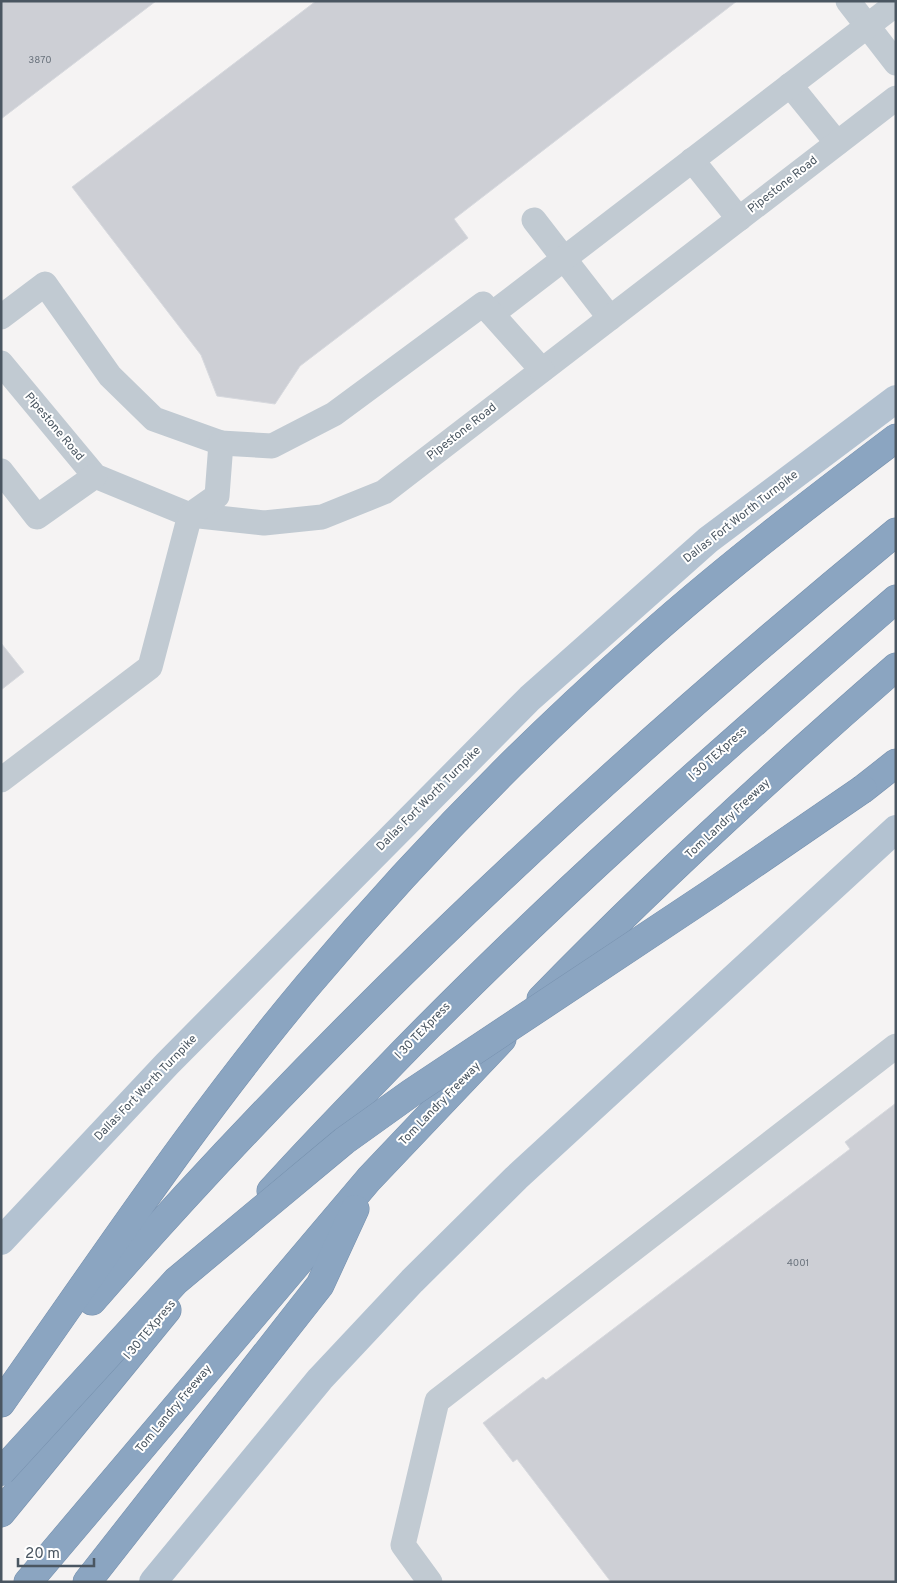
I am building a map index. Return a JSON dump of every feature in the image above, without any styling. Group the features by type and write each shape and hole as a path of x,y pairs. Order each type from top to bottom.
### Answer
{"highway":[{"path":"1,1404 194,1129 308,986 425,852 554,724 632,650 776,529 896,438"},
{"path":"1,1404 156,1227 285,1091 417,959 552,831 690,705 896,532"},
{"name":"I 30 TEXpress","path":"1,1513 146,1334 268,1194 452,1001 584,875 760,716 896,599"},
{"name":"Tom Landry Freeway","path":"28,1582 369,1179 603,936 807,744 896,667"},
{"path":"1,1472 176,1281 344,1141 411,1093 713,892 863,789 896,763"},
{"path":"87,1582 320,1285 369,1179"}],"main road":[{"name":"Dallas Fort Worth Turnpike","path":"1,1241 167,1064 530,698 708,540 896,399"},
{"path":"153,1582 320,1379 412,1280 516,1178 896,829"}],"street":[{"path":"848,1 896,63"},
{"path":"492,314 896,4"},
{"path":"790,85 837,143"},
{"name":"Pipestone Road","path":"1,363 95,476 190,516 264,523 322,517 384,492 896,98"},
{"path":"692,160 739,219"},
{"path":"534,220 610,318"},
{"path":"1,317 45,284 110,376 154,419 221,443 272,446 334,414 483,304 542,370"},
{"path":"1,780 150,667 190,516 217,496 221,443"},
{"path":"1,471 37,517 95,476"},
{"path":"430,1582 403,1545 437,1401 896,1046"}],"building":[{"path":"1,1 156,1 1,119"},
{"path":"316,1 737,1 454,219 468,238 300,366 275,404 217,396 201,355 72,187"},
{"path":"1,643 24,672 1,690"},
{"path":"896,1103 896,1582 611,1582 517,1459 513,1462 483,1423 543,1377 546,1380 850,1149 845,1142"}]}
